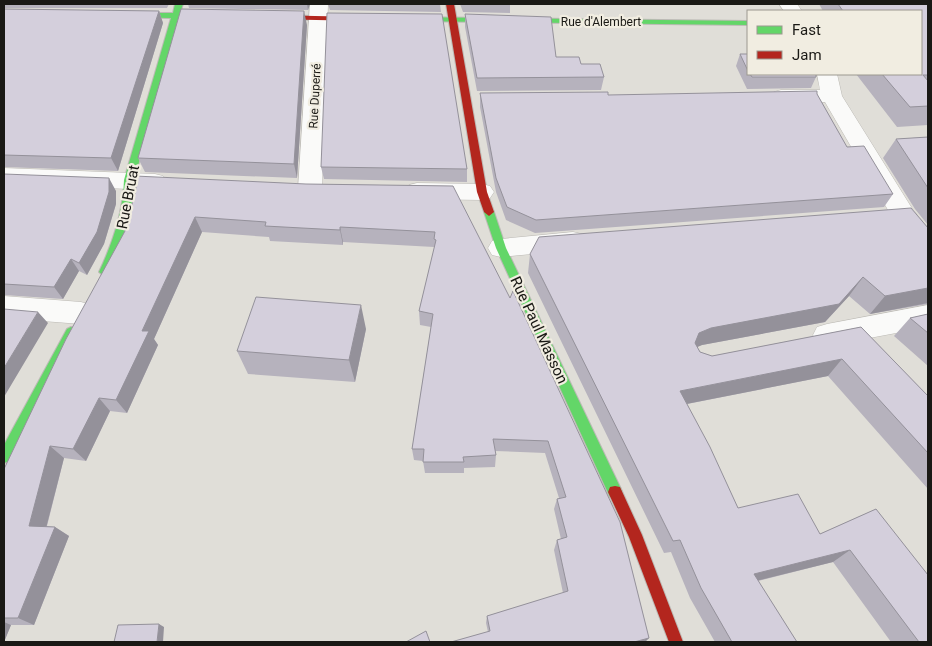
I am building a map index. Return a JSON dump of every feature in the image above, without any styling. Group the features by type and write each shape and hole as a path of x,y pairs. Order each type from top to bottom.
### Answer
{"street":[{"name":"Rue Paul Masson","path":"450,4 476,99 482,192 501,248 635,536 676,642"},
{"path":"112,15 178,10 228,16"},
{"name":"Rue Bruat","path":"100,279 119,244 130,204 129,180 178,10"},
{"path":"256,17 319,11 374,19"},
{"name":"Rue Duperré","path":"310,188 319,11"},
{"name":"Rue d'Alembert","path":"392,19 747,23"},
{"path":"827,75 832,96 892,216 928,244"},
{"path":"764,96 832,96"},
{"path":"4,176 181,183"},
{"path":"397,190 482,192"},
{"path":"501,248 595,239"},
{"path":"4,307 84,309 4,457"},
{"path":"806,339 928,316"}],"building":[{"path":"838,4 928,4 928,75 923,75 928,81 928,106 910,107 883,75 922,75 922,10 842,10"},
{"path":"4,9 159,11 111,158 4,155"},
{"path":"181,9 304,11 294,164 138,158"},
{"path":"327,13 442,14 467,169 321,167"},
{"path":"465,14 551,17 556,57 579,57 581,64 600,64 604,77 477,78"},
{"path":"740,54 747,54 747,69"},
{"path":"751,75 816,75 816,77 752,77"},
{"path":"817,91 847,147 864,146 893,194 536,220 507,207 496,178 480,93 608,92 608,95"},
{"path":"928,137 928,188 896,139"},
{"path":"4,174 109,178 109,192 97,232 79,263 71,259 54,287 4,284"},
{"path":"135,176 306,184 453,186 510,298 513,291 620,522 649,638 634,642 451,642 490,631 487,616 568,591 557,540 567,537 557,499 566,497 548,441 493,439 496,455 463,457 464,462 423,462 424,449 412,449 433,314 419,311 436,240 434,239 435,232 340,227 340,230 265,226 266,222 195,217 142,331 149,331 116,400 99,398 73,449 50,446 29,526 55,527 18,618 4,618 4,469 66,339 125,231 136,189"},
{"path":"911,208 928,228 928,288 885,296 863,277 839,304 711,328 699,333 695,343 700,352 712,356 861,327 928,396 928,453 842,359 680,391 710,447 738,508 798,494 820,534 876,509 928,575 928,642 919,642 850,550 754,574 797,642 732,642 701,588 680,540 673,541 530,254 539,237"},
{"path":"256,297 361,305 349,360 237,351"},
{"path":"4,309 38,312 4,368"},
{"path":"928,314 928,333 910,318"},
{"path":"159,624 157,642 114,642 118,625"},
{"path":"426,631 430,642 406,642"}],"traffic: fast":[{"path":"104,272 122,228 129,192 129,180 179,4"},
{"path":"123,15 217,16"},
{"path":"405,19 747,23"},
{"path":"489,212 501,248 615,492"},
{"path":"4,457 71,332"}],"traffic: jam":[{"path":"450,4 482,192 489,212"},
{"path":"268,17 365,19"},
{"path":"615,492 635,535 676,642"}]}
